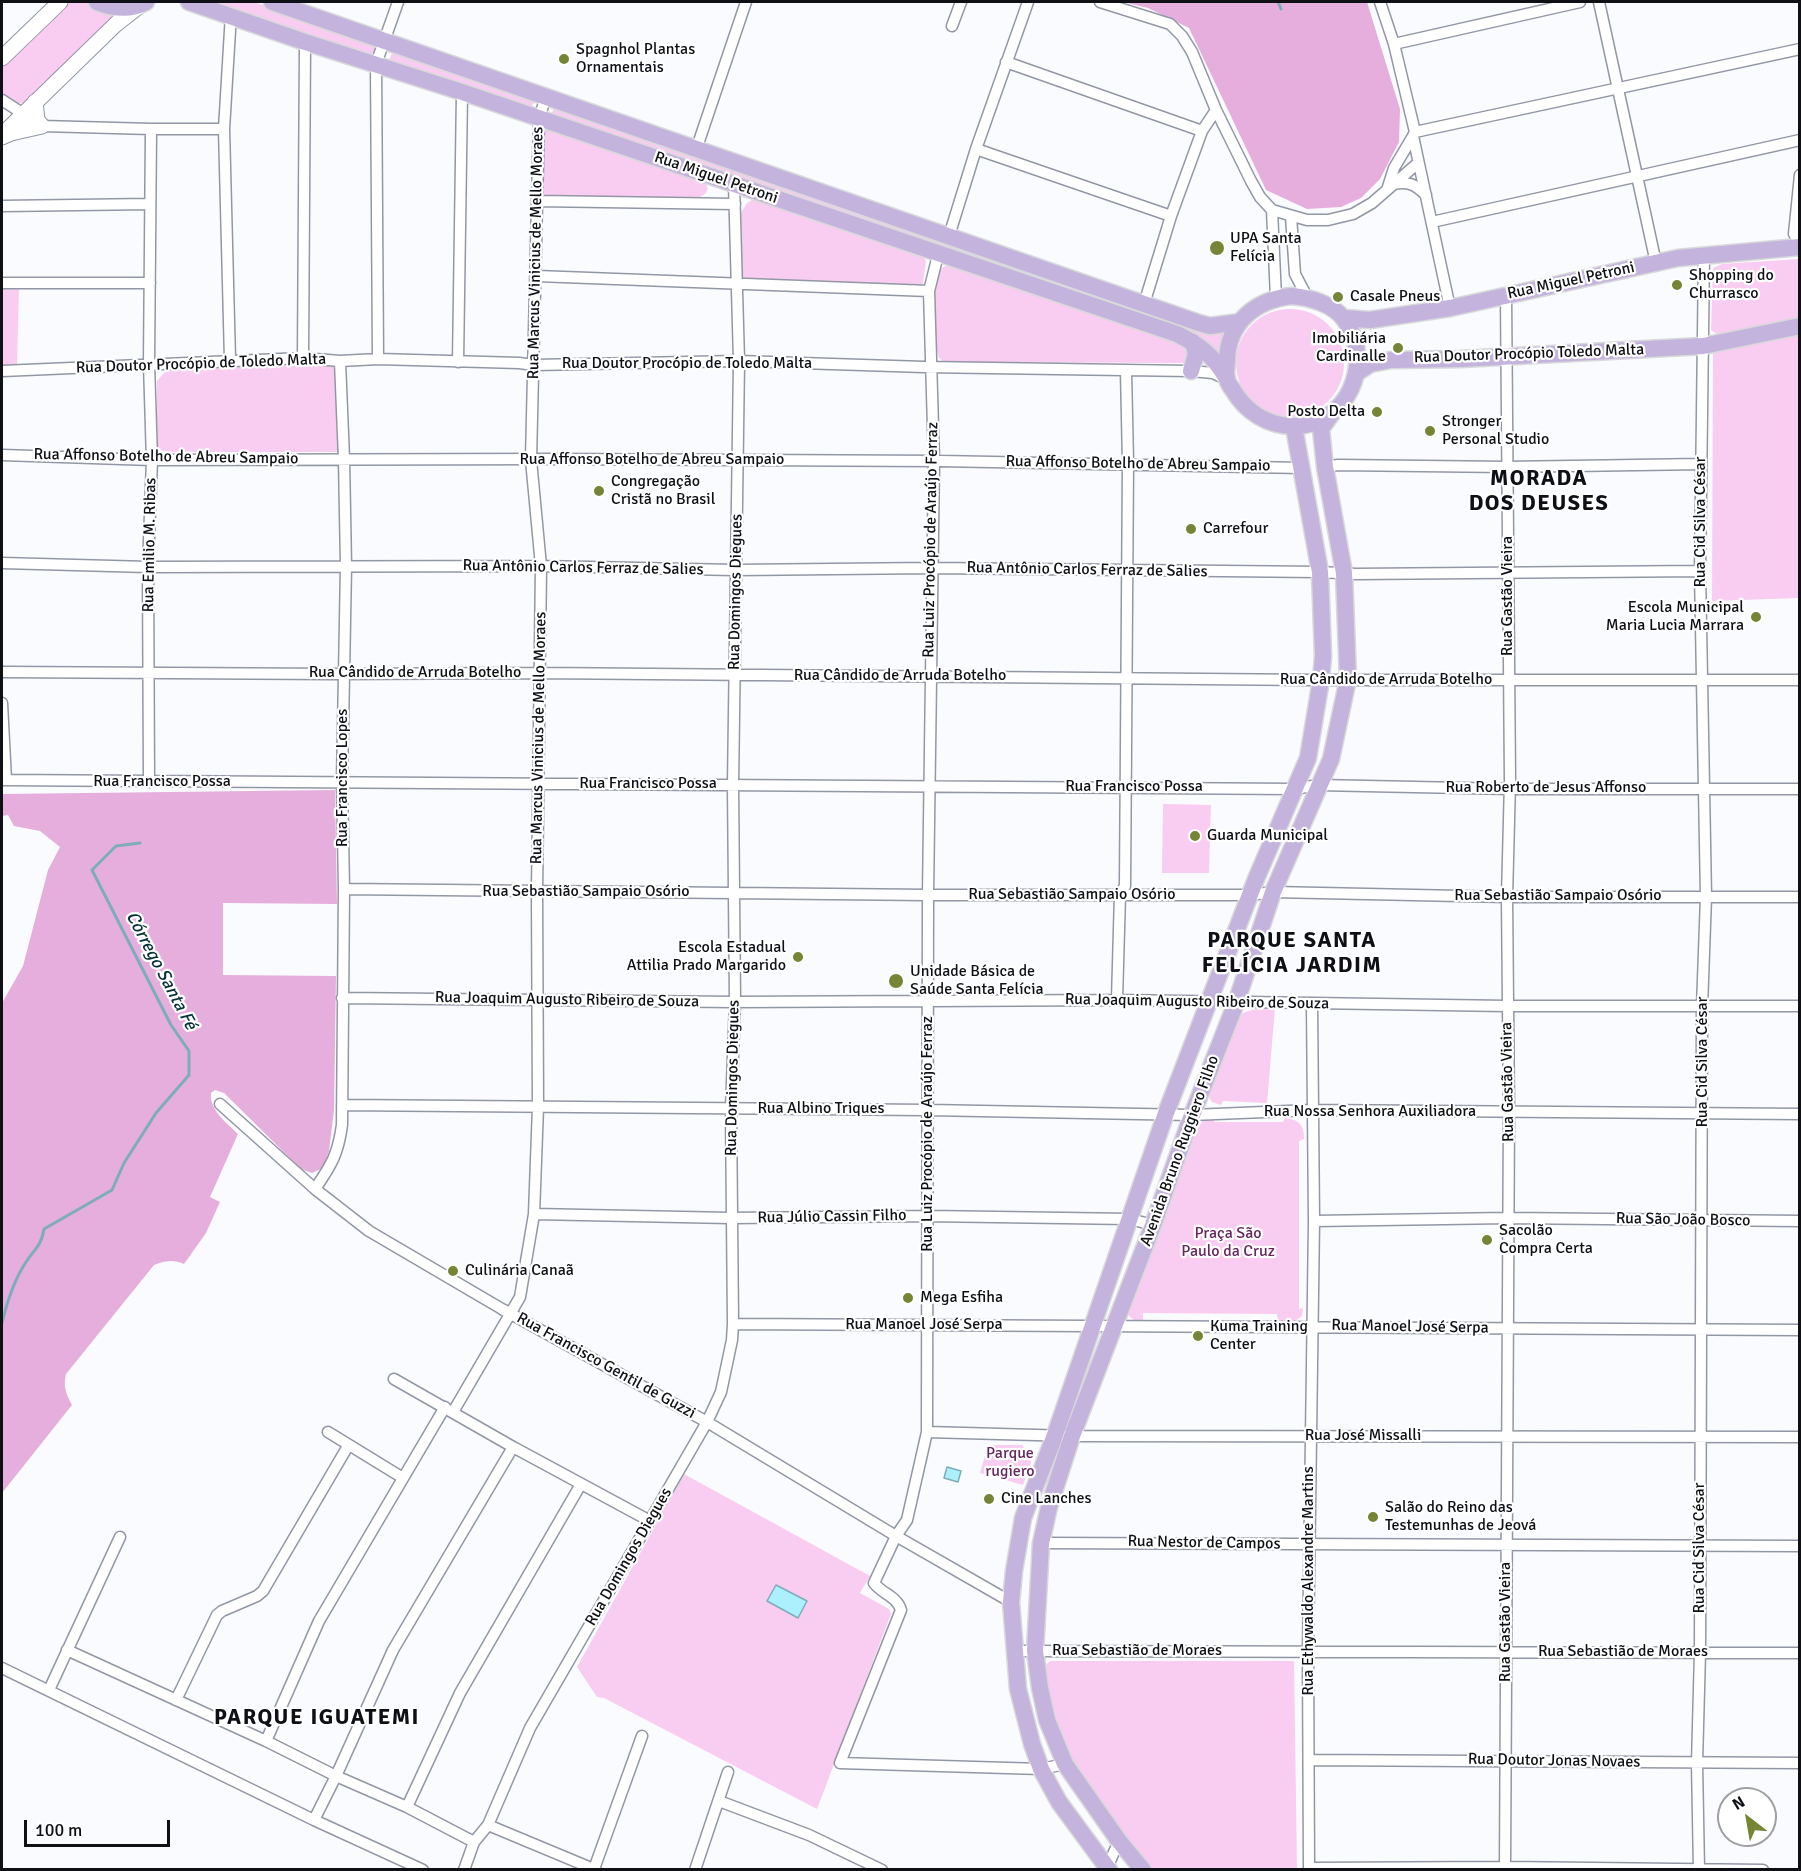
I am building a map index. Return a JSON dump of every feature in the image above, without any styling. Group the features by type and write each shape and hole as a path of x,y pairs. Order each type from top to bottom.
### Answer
{"main road":[{"path":"97,2 111,8 143,4"},
{"name":"Rua Miguel Petroni","path":"189,2 1177,334 1193,342 1217,362 1227,379"},
{"name":"Rua Miguel Petroni","path":"272,2 1210,326 1240,322"},
{"name":"Rua Miguel Petroni","path":"1344,318 1371,320 1450,308 1656,263 1704,255 1782,248 1798,241"},
{"path":"1307,297 1327,306 1344,318 1354,339 1358,372 1346,398 1333,412 1314,422 1294,426 1274,424 1253,414 1237,397 1227,379 1227,351 1240,322 1246,314 1260,304 1276,298 1307,297"},
{"name":"Rua Doutor Procópio Toledo Malta","path":"1358,372 1370,364 1391,360 1461,359 1703,346 1800,326"},
{"path":"1191,371 1196,354 1193,342"},
{"name":"Avenida Bruno Ruggiero Filho","path":"1143,1869 1119,1841 1065,1764 1047,1720 1035,1651 1041,1543 1049,1507 1072,1436 1236,1003 1273,892 1331,759 1348,679 1344,573 1325,468 1321,429 1333,412"},
{"name":"Avenida Bruno Ruggiero Filho","path":"1107,1869 1059,1802 1041,1769 1018,1689 1011,1602 1023,1518 1055,1435 1166,1113 1250,895 1308,758 1323,656 1320,572 1294,426"}],"street":[{"path":"2,58 60,2"},
{"path":"378,359 376,64 398,2"},
{"path":"696,150 746,2"},
{"path":"952,26 960,2"},
{"path":"949,236 976,149 1028,2"},
{"path":"1100,2 1170,24 1182,36 1192,52 1216,110 1251,182 1260,197 1272,210 1307,220 1329,220 1353,214 1372,203 1418,163"},
{"path":"1380,2 1394,44 1450,308"},
{"path":"1394,44 1580,2"},
{"path":"1599,2 1656,263"},
{"path":"2,136 21,114 116,24 143,4"},
{"path":"230,360 224,129 231,15"},
{"path":"303,358 305,42"},
{"path":"1389,187 1394,168 1414,134 1618,86 1800,49"},
{"path":"1006,62 1202,131"},
{"path":"458,363 462,92"},
{"name":"Rua Marcus Vinicius de Mello Moraes","path":"266,1741 319,1621 403,1478 520,1297 534,1214 538,1107 537,892 541,566 531,460 539,118 546,97"},
{"path":"2,100 42,126"},
{"path":"35,102 37,120 42,126"},
{"path":"1144,304 1171,216 1202,131 1216,110"},
{"path":"2,136 42,126 224,129"},
{"name":"Rua Emilio M. Ribas","path":"149,782 148,567 152,459 149,364 151,129"},
{"path":"1432,222 1800,140"},
{"path":"976,149 1171,216"},
{"path":"1798,241 1800,175"},
{"path":"1389,187 1401,182 1417,185 1426,195"},
{"name":"Rua Domingos Diegues","path":"464,1869 474,1842 488,1825 530,1728 707,1422 721,1392 732,1340 730,1218 735,1002 733,892 735,570 739,361 734,184"},
{"path":"538,201 735,204"},
{"path":"2,206 150,204"},
{"path":"1272,210 1276,298"},
{"path":"1291,216 1295,274 1307,297"},
{"name":"Rua Luiz Procópio de Araújo Ferraz","path":"938,255 929,291 934,461 928,896 927,1432 907,1520 896,1536 874,1582 878,1588 899,1603 901,1610 840,1763 1041,1769"},
{"name":"Rua Cid Silva César","path":"1699,1869 1696,1763 1700,1652 1702,1007 1706,897 1700,571 1704,255"},
{"path":"537,276 929,291"},
{"path":"2,283 150,283"},
{"name":"Rua Gastão Vieira","path":"1505,1868 1509,1111 1507,897 1510,789 1506,295"},
{"name":"Rua Doutor Procópio de Toledo Malta","path":"2,370 303,358 340,361 378,359 534,365 739,361 1191,371 1213,373 1227,379"},
{"name":"Rua Francisco Lopes","path":"315,1189 332,1164 339,1146 342,1105 344,889 342,782 346,566 340,361"},
{"path":"1117,1000 1120,894 1125,886 1128,463 1126,371"},
{"name":"Rua Affonso Botelho de Abreu Sampaio","path":"2,455 152,459 934,461 1302,468"},
{"path":"1325,468 1338,465 1701,464"},
{"name":"Rua Antônio Carlos Ferraz de Salies","path":"2,563 148,567 541,566 735,570 931,568 1508,574 1700,571"},
{"name":"Rua Cândido de Arruda Botelho","path":"2,672 541,673 1321,680 1800,680"},
{"path":"2,703 4,780"},
{"name":"Rua Francisco Possa","path":"4,780 1294,789"},
{"name":"Rua Roberto de Jesus Affonso","path":"1294,789 1318,785 1510,789 1800,789"},
{"name":"Rua Sebastião Sampaio Osório","path":"344,889 928,896 1250,895 1273,892 1507,897 1800,897"},
{"name":"Rua Joaquim Augusto Ribeiro de Souza","path":"342,998 735,1002 1117,1000 1507,1006 1800,1006"},
{"name":"Rua Ethywaldo Alexandre Martins","path":"1309,1869 1308,1652 1314,1221 1312,1004"},
{"name":"Rua Francisco Gentil de Guzzi","path":"220,1104 315,1189 369,1231 511,1314 707,1422 896,1536 1011,1602"},
{"name":"Rua Albino Triques","path":"342,1105 928,1110 1192,1115"},
{"name":"Rua Nossa Senhora Auxiliadora","path":"1192,1115 1312,1110 1800,1114"},
{"name":"Rua Júlio Cassin Filho","path":"534,1214 730,1218 928,1216 1130,1219 1153,1225"},
{"name":"Rua São João Bosco","path":"1314,1221 1508,1218 1800,1221"},
{"name":"Rua Manoel José Serpa","path":"733,1324 1800,1330"},
{"path":"394,1379 650,1521"},
{"path":"327,1432 403,1478"},
{"name":"Rua José Missalli","path":"927,1432 1072,1436 1800,1437"},
{"path":"176,1700 217,1615 263,1591 348,1446"},
{"path":"314,1820 393,1650 513,1447"},
{"path":"407,1807 460,1693 581,1484"},
{"path":"49,1690 120,1537"},
{"name":"Rua Nestor de Campos","path":"1041,1543 1800,1546"},
{"path":"67,1650 407,1807 474,1842"},
{"name":"Rua Sebastião de Moraes","path":"1015,1651 1800,1653"},
{"path":"2,1668 314,1820 423,1869"},
{"path":"488,1825 595,1869 642,1736"},
{"name":"Rua Doutor Jonas Novaes","path":"1309,1760 1800,1763"},
{"path":"1041,1769 1065,1764"},
{"path":"695,1869 728,1772"},
{"path":"719,1801 809,1835 882,1869"},
{"path":"1107,1869 1119,1841"},
{"path":"1309,1869 1763,1869"}],"green space":[{"path":"64,2 88,2 97,8 119,13 27,101 17,103 11,101 2,95 2,64"},
{"path":"210,2 254,2 378,45 376,52 368,55"},
{"path":"394,53 533,100 534,103 531,107 389,62"},
{"path":"554,108 1225,332 1220,359 1215,355 551,115"},
{"path":"547,129 705,182 708,189 698,198 553,199 544,195 542,133"},
{"path":"755,198 922,256 926,261 923,283 917,287 744,279 739,216 747,203"},
{"path":"1799,259 1799,318 1720,336 1711,330 1713,268 1722,264"},
{"path":"951,265 1175,339 1189,347 1186,363 944,362 939,358 937,351 934,295 938,274 943,267"},
{"path":"2,289 19,289 17,365 2,366"},
{"path":"1290,309 1311,313 1328,325 1340,342 1344,363 1340,384 1328,401 1311,413 1290,417 1269,413 1252,401 1240,384 1236,363 1240,342 1252,325 1269,313"},
{"path":"1799,328 1799,598 1712,601 1713,354 1715,351"},
{"path":"327,363 333,366 337,374 338,452 166,452 157,445 157,381 170,370"},
{"path":"1163,804 1211,805 1209,873 1162,873"},
{"path":"1275,1008 1267,1103 1223,1101 1221,1105 1212,1102 1209,1097 1235,1020 1248,1011"},
{"name":"Praça São Paulo da Cruz","path":"1208,1118 1212,1118 1215,1122 1283,1122 1285,1118 1294,1120 1302,1126 1304,1139 1299,1141 1299,1309 1303,1308 1302,1316 1294,1322 1278,1322 1277,1314 1143,1313 1143,1321 1134,1320 1129,1316 1128,1309 1195,1130"},
{"name":"Parque rugiero","path":"988,1445 1022,1445 1030,1455 1031,1463 1023,1485 980,1473"},
{"path":"684,1474 870,1576 860,1593 889,1609 891,1614 817,1809 604,1698 597,1697 577,1667"},
{"path":"1050,1661 1294,1661 1297,1869 1152,1869 1099,1802 1066,1750 1051,1706 1044,1674 1046,1665"}],"shaded area":[{"path":"1123,2 1367,2 1400,109 1399,142 1380,179 1361,198 1341,207 1307,209 1266,190 1189,28 1148,8"},
{"path":"335,790 337,904 223,903 223,975 336,976 334,1110 329,1151 323,1168 312,1173 301,1169 224,1093 215,1090 211,1093 216,1111 238,1134 210,1197 220,1202 206,1233 184,1264 169,1261 154,1265 66,1374 66,1390 72,1405 2,1493 2,1003 23,966 48,870 60,847 40,831 14,826 8,815 2,816 2,794"}],"water":[{"path":"947,1467 961,1471 958,1482 944,1478"},
{"path":"776,1585 807,1601 798,1618 767,1601"}],"waterway":[{"path":"1278,2 1281,9"},
{"name":"Córrego Santa Fé","path":"2,1323 14,1284 39,1244 44,1229 112,1190 124,1163 156,1113 189,1075 189,1051 171,1025 92,870 116,846 140,843"}],"place":[{"name":"Spagnhol Plantas Ornamentais","path":"564,59"},
{"name":"UPA Santa Felícia","path":"1217,248"},
{"name":"Shopping do Churrasco","path":"1677,285"},
{"name":"Casale Pneus","path":"1338,297"},
{"name":"Imobiliária Cardinalle","path":"1398,348"},
{"name":"Posto Delta","path":"1377,412"},
{"name":"Stronger Personal Studio","path":"1430,431"},
{"name":"Congregação Cristã no Brasil","path":"599,491"},
{"name":"Carrefour","path":"1191,529"},
{"name":"Escola Municipal Maria Lucia Marrara","path":"1756,617"},
{"name":"Guarda Municipal","path":"1195,836"},
{"name":"Escola Estadual Attilia Prado Margarido","path":"798,957"},
{"name":"Unidade Básica de Saúde Santa Felícia","path":"896,981"},
{"name":"Sacolão Compra Certa","path":"1487,1240"},
{"name":"Culinária Canaã","path":"453,1271"},
{"name":"Mega Esfiha","path":"908,1298"},
{"name":"Kuma Training Center","path":"1198,1336"},
{"name":"Cine Lanches","path":"989,1499"},
{"name":"Salão do Reino das Testemunhas de Jeová","path":"1373,1517"}],"district":[{"name":"MORADA DOS DEUSES","path":"1539,492"},
{"name":"PARQUE SANTA FELÍCIA JARDIM","path":"1292,954"},
{"name":"PARQUE IGUATEMI","path":"317,1718"}]}
